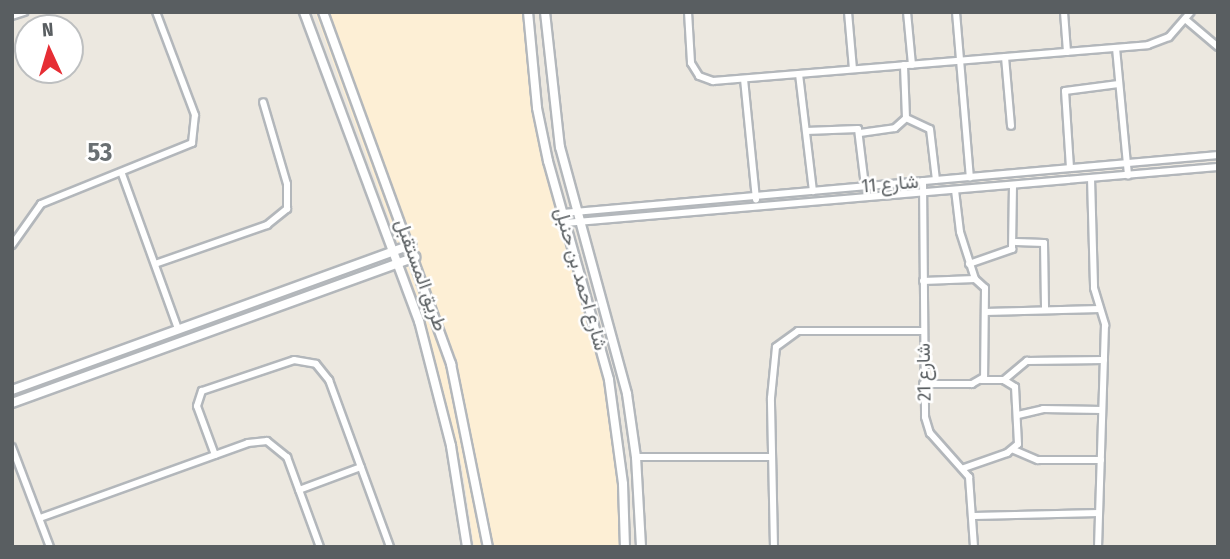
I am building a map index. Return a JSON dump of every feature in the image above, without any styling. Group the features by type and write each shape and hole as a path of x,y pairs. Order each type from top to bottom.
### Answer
{"street":[{"path":"12,16 24,12"},
{"path":"12,245 35,207 184,149 196,134 195,115 156,12"},
{"name":"طريق المستقبل","path":"304,12 398,262 443,406 467,547"},
{"name":"طريق المستقبل","path":"323,12 411,245 452,363 488,547"},
{"name":"شارع احمد بن حنبل","path":"528,12 537,108 562,213 609,380 623,484 625,547"},
{"name":"شارع احمد بن حنبل","path":"545,12 560,147 576,212 618,354 636,457 641,547"},
{"path":"688,12 694,70 713,81 1116,48 1159,42 1191,12"},
{"path":"848,12 853,69"},
{"path":"860,133 895,128 906,118 907,12"},
{"path":"956,12 970,177"},
{"path":"1064,12 1067,52"},
{"path":"1185,19 1218,47"},
{"path":"1116,48 1128,175"},
{"path":"1004,57 1011,126"},
{"path":"799,74 813,191"},
{"path":"744,79 756,208"},
{"path":"1070,168 1065,91 1119,84"},
{"path":"155,264 267,225 287,209 287,184 263,102"},
{"path":"906,118 930,129 936,180"},
{"path":"806,131 854,127 860,133 865,186"},
{"name":"شارع 11","path":"562,213 1218,155"},
{"name":"شارع 11","path":"565,223 1218,167"},
{"path":"122,174 178,330"},
{"path":"1091,178 1093,277 1105,325 1098,547"},
{"name":"شارع 21","path":"923,181 923,384 930,433 964,468 973,487 974,547"},
{"path":"969,264 1006,253 1016,242 1013,185"},
{"path":"956,190 969,264 975,279 985,288 985,372 981,380"},
{"path":"604,209 605,220"},
{"path":"1016,242 1044,243 1045,308"},
{"path":"12,390 411,245"},
{"path":"12,403 415,257"},
{"path":"923,281 975,279"},
{"path":"985,312 1045,308 1100,309"},
{"path":"774,547 773,355 781,340 814,330 923,331"},
{"path":"158,337 162,348"},
{"path":"215,455 197,406 200,394 301,359 316,364 327,376 390,547"},
{"path":"923,384 1004,380 1027,361 1104,360"},
{"path":"1004,380 1018,393 1014,450"},
{"path":"1018,415 1043,409 1102,410"},
{"path":"40,518 254,441 273,443 284,452 320,547"},
{"path":"964,468 1014,450 1038,460 1101,460"},
{"path":"13,451 50,547"},
{"path":"636,457 772,457"},
{"path":"299,490 361,467"},
{"path":"974,516 1099,513"}],"shaded area":[{"path":"315,12 531,12 550,161 611,380 620,431 627,547 474,547 462,467 418,299"}],"district":[{"name":"53","path":"100,153"}]}
